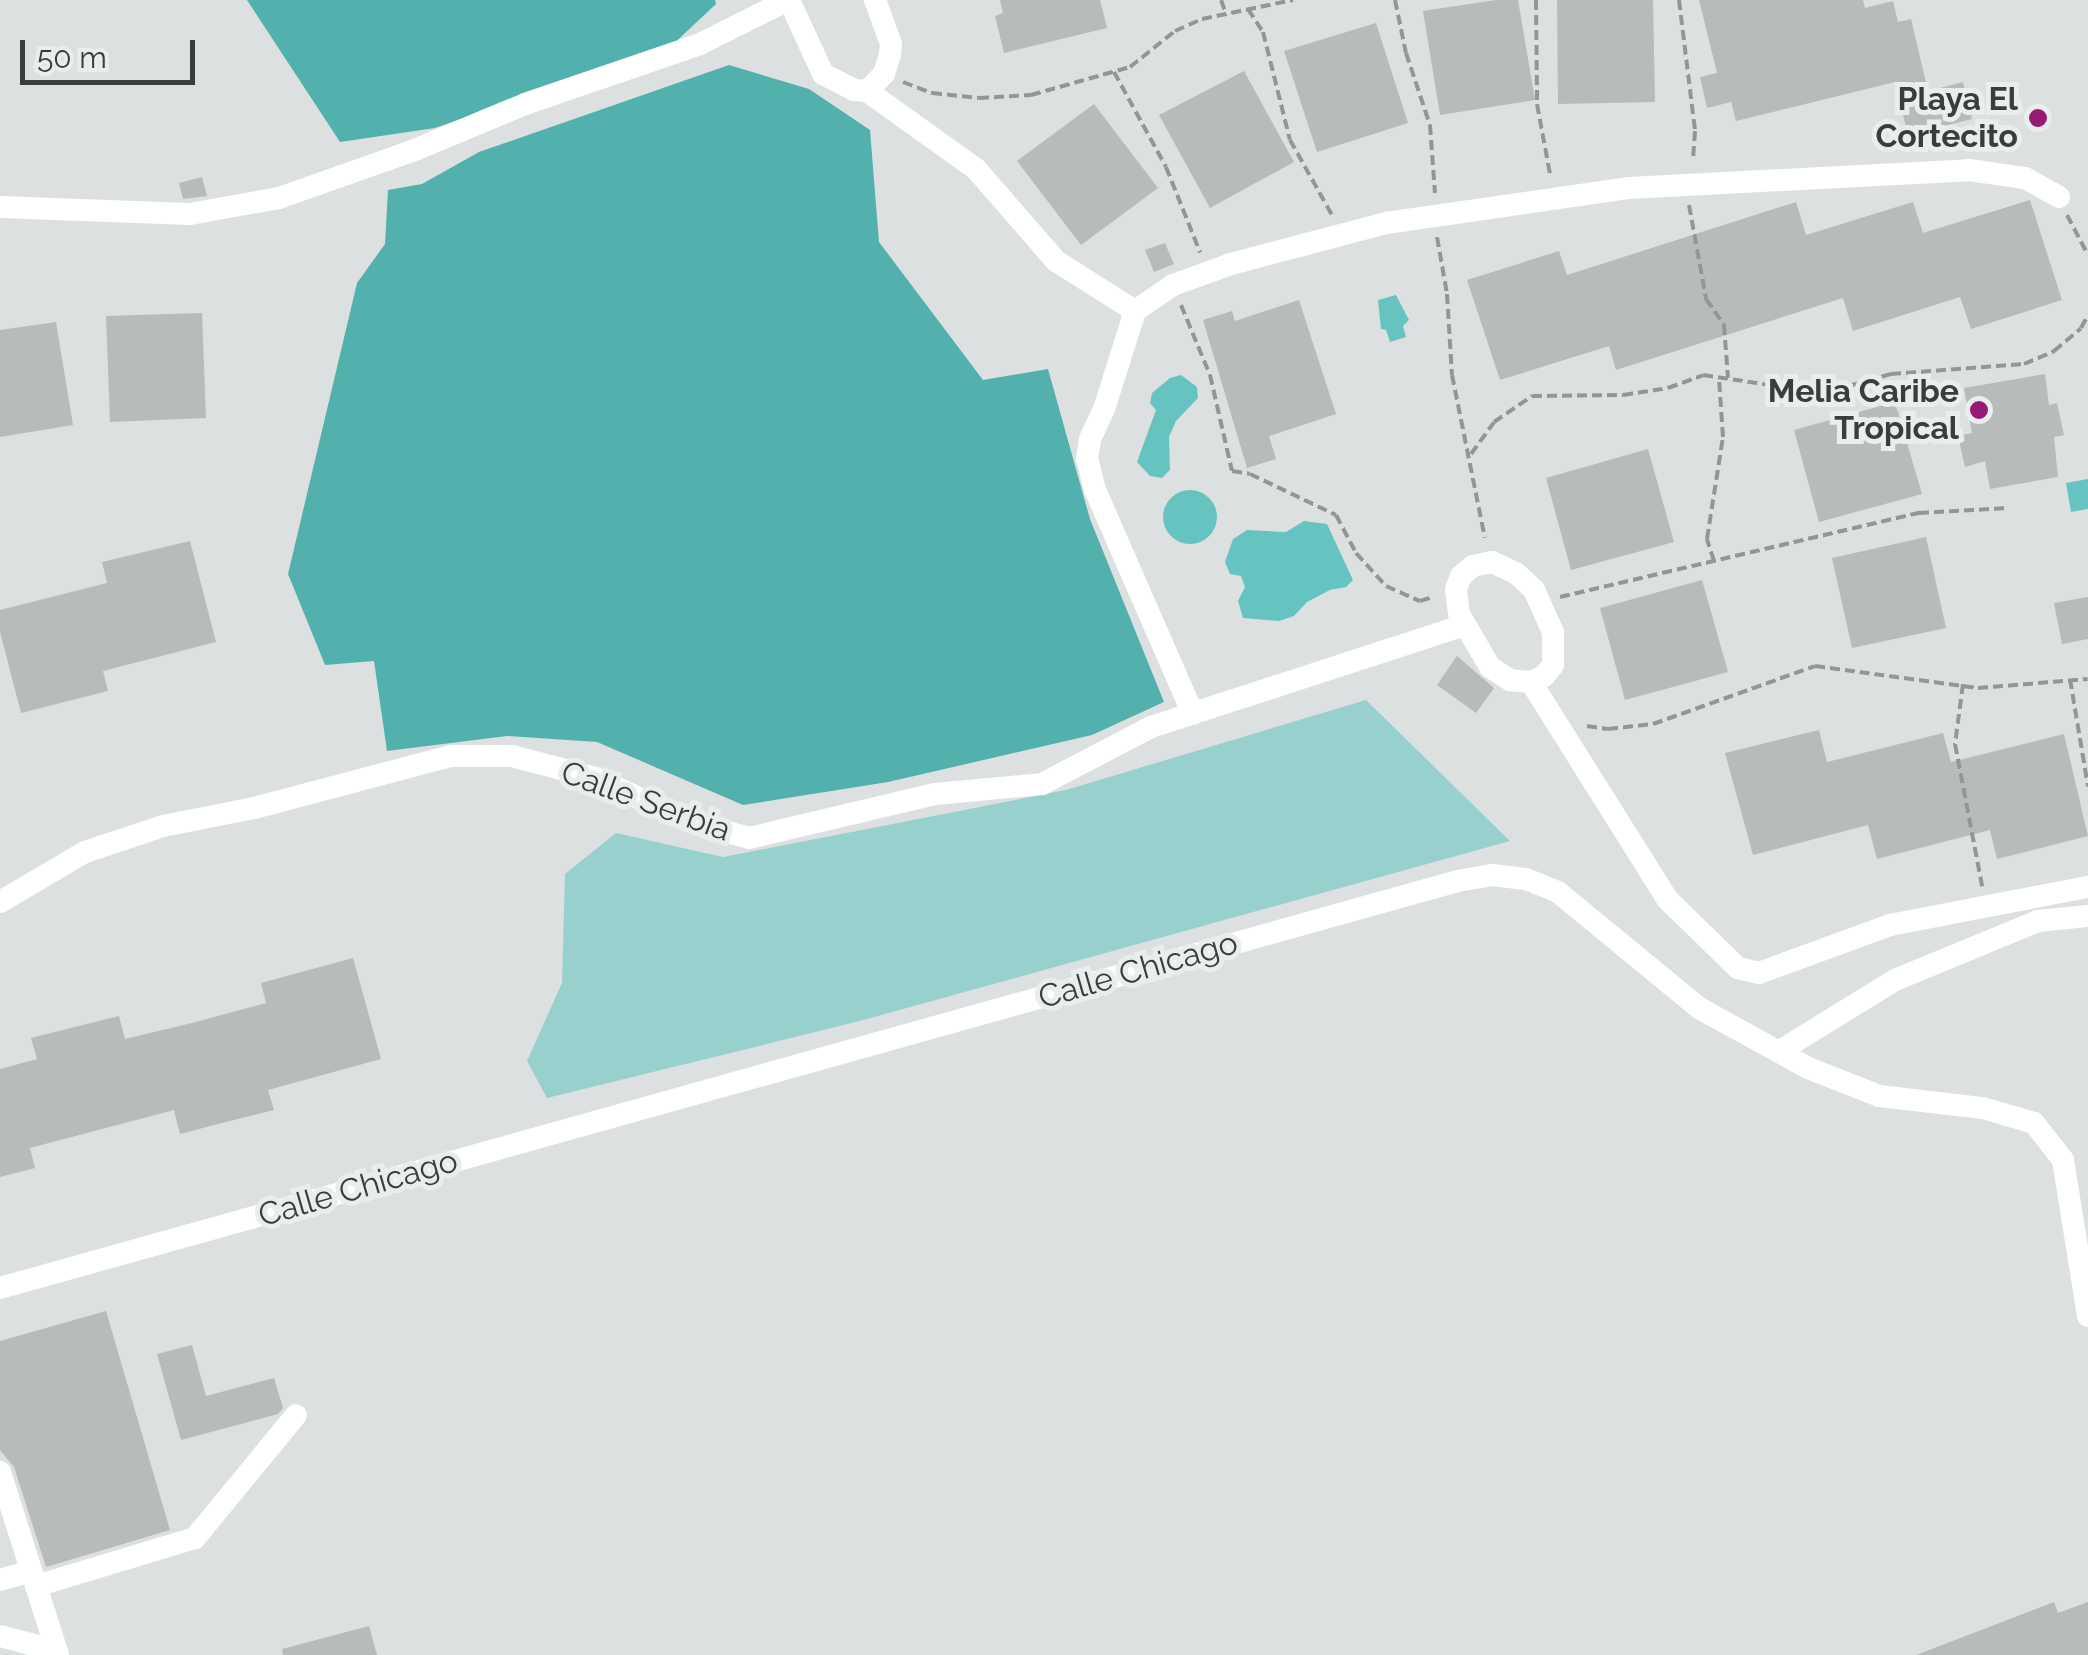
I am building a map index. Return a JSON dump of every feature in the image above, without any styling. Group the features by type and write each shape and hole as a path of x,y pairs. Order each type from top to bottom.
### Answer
{"lane":[{"path":"0,206 190,214 278,198 417,149 525,104 700,44 788,0 823,74 854,90 867,91 976,169 1056,261 1135,311"},
{"path":"867,91 884,74 891,44 875,0"},
{"path":"1193,714 1095,490 1087,459 1090,439 1104,409 1135,311 1173,285 1339,235 1434,216 1629,188 1969,170 2026,178 2059,196"},
{"path":"1492,562 1516,572 1540,602 1556,649 1554,664 1544,676 1531,682 1510,680 1490,667 1464,626 1456,589 1461,576 1474,566 1492,562"},
{"name":"Calle Serbia","path":"0,902 84,852 148,831 254,808 451,756 512,756 596,778 688,821 748,838 935,794 1042,784 1151,728 1464,626"},
{"path":"1531,682 1601,800 1668,900 1738,968 1759,973 1890,925 2088,887"},
{"name":"Calle Chicago","path":"0,1288 1419,892 1492,875 1526,879 1558,892 1700,1008 1808,1068 1879,1096 1983,1108 2034,1124 2063,1160 2088,1316"},
{"path":"1780,1051 1894,980 2038,921 2088,916"},
{"path":"0,1580 33,1579 195,1538 296,1415"},
{"path":"0,1472 57,1653"},
{"path":"0,1636 57,1653"}],"path":[{"path":"1221,0 1226,14"},
{"path":"884,74 932,93 978,98 1031,94 1130,66 1175,31 1248,8 1293,0"},
{"path":"1395,0 1406,53 1430,125 1436,181 1434,216 1447,294 1452,375 1470,454 1478,514 1492,562"},
{"path":"1536,0 1537,104 1558,198"},
{"path":"1248,8 1263,32 1290,140 1339,235"},
{"path":"1114,72 1166,168 1206,273"},
{"path":"2059,196 2088,255"},
{"path":"1173,285 1210,374 1232,471 1250,474 1336,516 1356,553 1386,586 1420,601 1456,589"},
{"path":"1470,454 1494,422 1532,396 1624,396 1668,388 1703,375 1824,393 1891,374 2024,364 2054,351 2081,328 2088,316"},
{"path":"1714,561 1707,539 1723,437 1719,377"},
{"path":"1540,602 1918,513 2008,508"},
{"path":"1557,722 1608,729 1653,724 1814,666 2010,688 2088,679"},
{"path":"2070,679 2088,786"},
{"path":"1963,684 1956,744 1984,906"}],"shaded area":[{"path":"247,0 715,0 716,4 669,48 435,128 340,142"},
{"path":"729,65 809,89 870,130 879,242 983,380 1048,369 1090,519 1164,702 1092,735 888,782 743,805 597,742 507,736 387,751 374,661 325,665 288,574 357,283 385,244 388,190 422,184 479,152"},
{"path":"1396,295 1409,320 1403,326 1406,337 1390,342 1386,330 1381,329 1378,300"},
{"path":"1181,375 1197,387 1198,398 1176,421 1169,437 1170,470 1162,478 1150,476 1137,462 1156,410 1150,403 1152,393 1170,378"},
{"path":"2088,479 2088,509 2071,512 2066,483"},
{"path":"1190,490 1209,498 1217,517 1209,536 1190,544 1171,536 1163,517 1171,498"},
{"path":"1304,521 1327,524 1353,580 1346,587 1307,602 1294,616 1279,621 1243,618 1238,601 1245,587 1241,576 1230,574 1225,562 1233,539 1247,530 1286,532"},
{"path":"1366,700 1510,841 856,1022 547,1098 527,1061 562,983 565,874 616,833 723,857 1066,790"}],"building":[{"path":"1000,0 1100,0 1107,28 1004,53 995,16 1003,13"},
{"path":"1518,0 1535,100 1440,115 1423,11"},
{"path":"1557,0 1653,0 1655,102 1558,104"},
{"path":"1699,0 1863,0 1865,8 1893,1 1898,22 1911,19 1928,91 1963,82 1972,119 1908,135 1895,82 1736,121 1731,102 1707,108 1700,77 1717,73"},
{"path":"1376,23 1408,123 1317,152 1284,51"},
{"path":"1244,71 1294,162 1210,208 1159,115"},
{"path":"1094,104 1158,188 1081,245 1017,161"},
{"path":"202,177 207,196 183,199 179,183"},
{"path":"2030,200 2062,300 1971,329 1960,297 1853,331 1843,298 1616,370 1609,346 1500,380 1467,280 1559,251 1567,275 1796,202 1806,235 1913,202 1923,233"},
{"path":"1165,243 1174,264 1154,272 1145,250"},
{"path":"1299,300 1336,414 1269,436 1276,459 1247,468 1203,320 1232,311 1235,321"},
{"path":"202,313 206,418 110,422 106,316"},
{"path":"56,322 73,425 0,437 0,330"},
{"path":"2045,374 2049,405 2057,403 2064,435 2054,437 2058,477 1990,489 1985,461 1965,467 1958,436 1972,433 1964,388"},
{"path":"1895,402 1922,494 1819,522 1794,430"},
{"path":"1648,449 1674,542 1571,570 1546,478"},
{"path":"1926,537 1946,628 1852,648 1832,558"},
{"path":"190,541 216,642 103,671 108,691 21,713 0,632 0,610 107,583 102,562"},
{"path":"1702,580 1728,672 1625,700 1600,608"},
{"path":"2088,597 2088,639 2062,644 2054,603"},
{"path":"1457,656 1494,688 1476,713 1437,685"},
{"path":"1819,730 1827,762 1943,733 1951,762 2064,734 2088,836 1997,859 1990,830 1877,859 1868,825 1753,855 1725,753"},
{"path":"353,958 381,1059 268,1090 274,1110 180,1134 174,1110 30,1148 35,1168 0,1177 0,1069 37,1059 31,1038 119,1016 125,1039 192,1023 266,1003 261,983"},
{"path":"106,1311 170,1530 46,1567 14,1467 0,1450 0,1341"},
{"path":"192,1345 206,1396 274,1378 283,1408 278,1414 181,1440 157,1354"},
{"path":"2054,1602 2058,1613 2088,1602 2088,1655 1916,1655"},
{"path":"369,1626 377,1655 283,1655 282,1649"}],"place":[{"name":"Playa El Cortecito","path":"2038,118"},
{"name":"Melia Caribe Tropical","path":"1979,410"}]}
